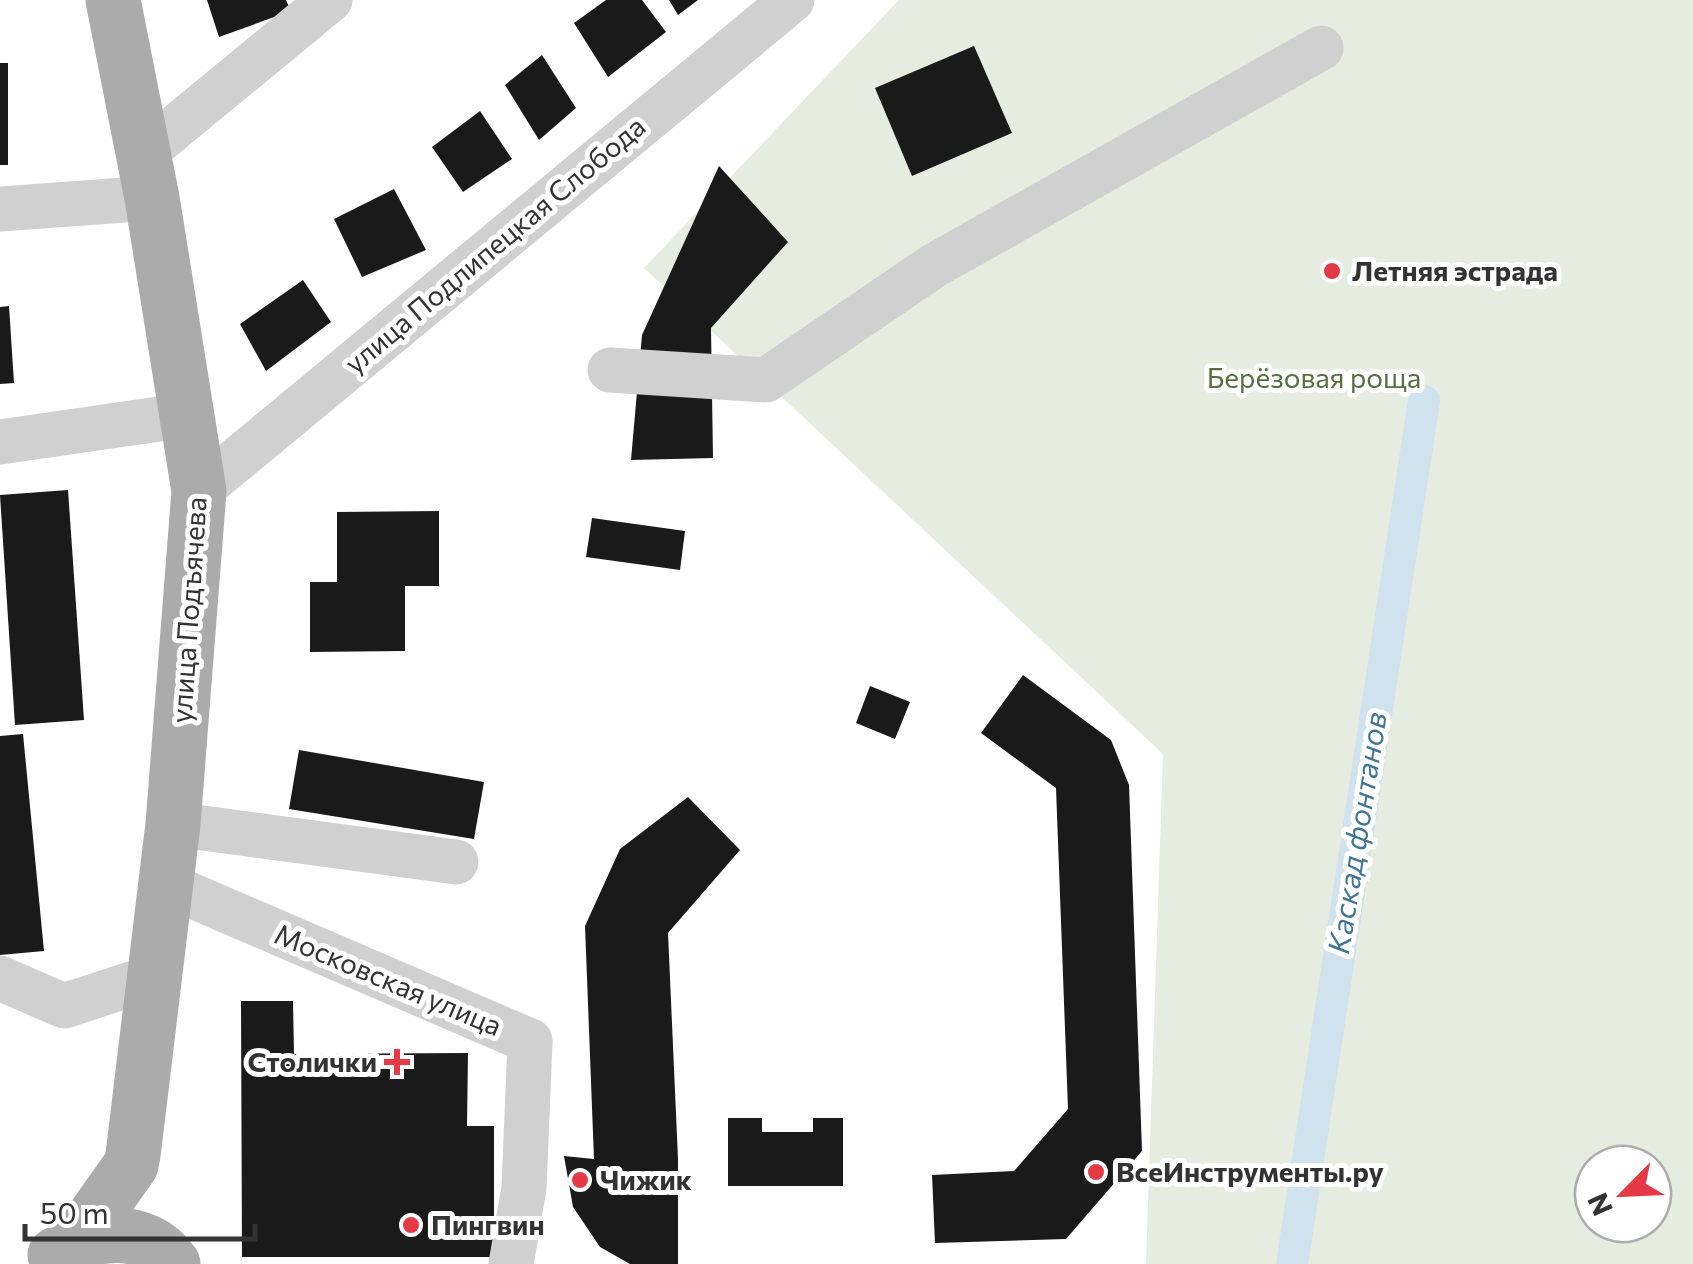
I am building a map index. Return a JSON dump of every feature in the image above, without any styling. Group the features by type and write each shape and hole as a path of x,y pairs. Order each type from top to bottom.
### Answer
{"main road":[{"name":"улица Подъячева","path":"113,0 148,176 199,491 173,824 130,1165 170,1260"},
{"name":"улица Подъячева","path":"48,1256 130,1165"},
{"path":"48,1256 101,1234 125,1235 146,1242 170,1260"}],"street":[{"path":"0,209 148,176 330,0"},
{"name":"улица Подлипецкая Слобода","path":"199,491 792,0"},
{"path":"610,370 766,380 935,265 1321,48"},
{"path":"0,442 187,415"},
{"path":"173,824 456,862"},
{"name":"Московская улица","path":"165,884 530,1041 524,1188 511,1264"},
{"path":"0,978 64,1006 153,977"}],"green space":[{"name":"Берёзовая роща","path":"899,0 1693,0 1693,1264 1146,1264 1163,754 644,268"}],"building":[{"path":"207,0 286,0 291,11 219,37"},
{"path":"606,0 642,0 666,32 608,77 574,23"},
{"path":"669,0 698,0 678,15"},
{"path":"974,46 1012,133 912,176 875,88"},
{"path":"542,55 576,108 539,140 505,85"},
{"path":"0,63 8,63 8,165 0,165"},
{"path":"480,111 512,159 463,192 432,147"},
{"path":"719,166 788,242 711,328 713,458 631,460 642,335"},
{"path":"394,189 426,250 362,277 334,219"},
{"path":"303,280 331,322 266,371 240,324"},
{"path":"9,306 14,383 0,384 0,307"},
{"path":"68,490 84,720 15,725 0,495"},
{"path":"439,511 439,586 405,586 405,651 310,652 310,582 337,582 337,512"},
{"path":"592,518 685,531 680,570 586,557"},
{"path":"1023,675 1111,740 1129,785 1142,1151 1066,1239 935,1243 932,1175 1014,1171 1068,1109 1056,788 981,733"},
{"path":"870,686 910,702 895,739 856,723"},
{"path":"23,734 44,951 0,955 0,736"},
{"path":"299,750 484,782 474,839 289,809"},
{"path":"688,797 740,850 668,933 678,1159 678,1264 630,1264 600,1247 573,1207 564,1156 594,1159 585,926 620,849"},
{"path":"241,1001 293,1001 294,1054 468,1053 467,1126 494,1126 494,1257 242,1257"},
{"path":"728,1118 762,1118 762,1132 813,1132 813,1118 843,1118 843,1186 728,1186"}],"waterway":[{"name":"Каскад фонтанов","path":"1292,1264 1424,401"}],"place":[{"name":"Летняя эстрада","path":"1332,271"},
{"name":"Столички","path":"397,1062"},
{"name":"ВсеИнструменты.ру","path":"1096,1172"},
{"name":"Чижик","path":"580,1180"},
{"name":"Пингвин","path":"411,1225"}]}
